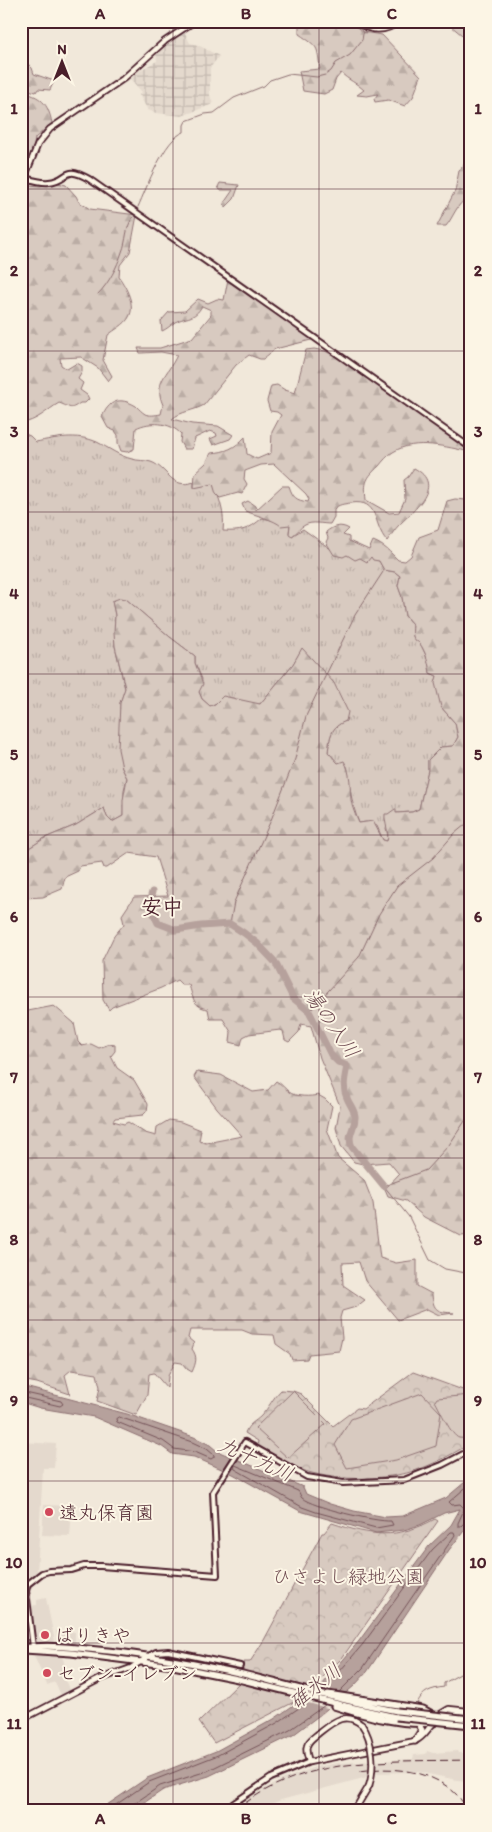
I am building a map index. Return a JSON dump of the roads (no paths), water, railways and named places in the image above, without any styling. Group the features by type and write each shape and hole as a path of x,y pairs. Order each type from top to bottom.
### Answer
{"highway":[{"path":"21,1649 71,1648 149,1656 277,1683 348,1704 423,1709 437,1717"},
{"path":"34,1649 142,1661 240,1676 246,1681 348,1704 397,1714 471,1725"},
{"path":"348,1704 370,1717 417,1723 434,1723"},
{"path":"397,1714 470,1714"},
{"path":"415,1741 422,1730 420,1724 417,1723"}],"main road":[{"path":"21,186 38,144 50,129 123,79 165,41 195,21"},
{"path":"354,21 367,29 378,30 390,28 400,21"},
{"path":"21,1720 100,1680 131,1668 149,1656"},
{"path":"470,1714 471,1698"},
{"path":"434,1723 437,1717 450,1709 470,1714"},
{"path":"354,1811 369,1786 372,1775 372,1762 367,1734 362,1725 349,1718 339,1718 333,1722 308,1743 306,1748 309,1762 362,1753 415,1741 434,1723 449,1713 470,1714"}],"street":[{"path":"25,178 50,182 70,172 74,172 90,179 471,448"},
{"path":"34,1649 26,1591 28,1584 42,1573 70,1570 84,1566 100,1566 217,1575 213,1496 216,1486 244,1442 249,1443 307,1477 343,1483 404,1480 442,1465 471,1450"},
{"path":"149,1656 156,1652 168,1651 240,1666"},
{"path":"463,1726 470,1714"},
{"path":"222,1811 271,1778 309,1762"}],"water":[{"path":"21,1386 127,1414 194,1437 217,1451 303,1487 306,1494 354,1511 386,1517 403,1516 446,1498 471,1477 471,1522 449,1550 367,1672 354,1686 321,1714 293,1735 209,1776 163,1790 132,1811 98,1811 147,1778 216,1751 274,1719 322,1685 359,1641 429,1546 451,1525 460,1509 444,1513 420,1525 404,1530 376,1533 300,1511 233,1474 194,1457 172,1454 161,1446 94,1417 40,1408 21,1402"}],"waterway":[{"path":"138,207 163,154 177,136 184,132 186,121 205,114 214,113 234,98 264,86 270,80 288,74 317,77 325,75 331,71 336,63 350,55 362,40 370,21"},
{"path":"458,21 471,26"},
{"path":"98,294 109,280 118,263 133,217"},
{"path":"230,924 234,902 271,820 295,759 306,716 355,615 383,572"},
{"path":"309,1012 359,957 379,914 397,886 433,858 454,834 471,820"},
{"name":"湯の入川","path":"152,892 149,903 158,923 176,930 230,924 257,943 275,962 293,998 309,1011 331,1055 338,1062 347,1066 344,1082 345,1094 355,1116 350,1142 384,1186"},
{"name":"湯の入川","path":"471,1112 449,1145 426,1170 384,1186 409,1217 430,1260 445,1269 471,1274"},
{"path":"417,1704 428,1691 444,1687 444,1683 462,1673 471,1672"}],"railway":[{"path":"235,1811 261,1793 289,1779 318,1770 378,1762 471,1760"},
{"path":"360,1771 390,1769 421,1774 448,1787 468,1811"}],"place":[{"name":"遠丸保育園","path":"49,1512"},
{"name":"ばりきや","path":"45,1635"},
{"name":"セブン-イレブン","path":"47,1673"}],"district":[{"name":"安中","path":"162,907"}],"water label":[{"name":"九十九川","path":"256,1459"},
{"name":"碓氷川","path":"315,1686"}],"park label":[{"name":"ひさよし緑地公園","path":"348,1576"}]}
